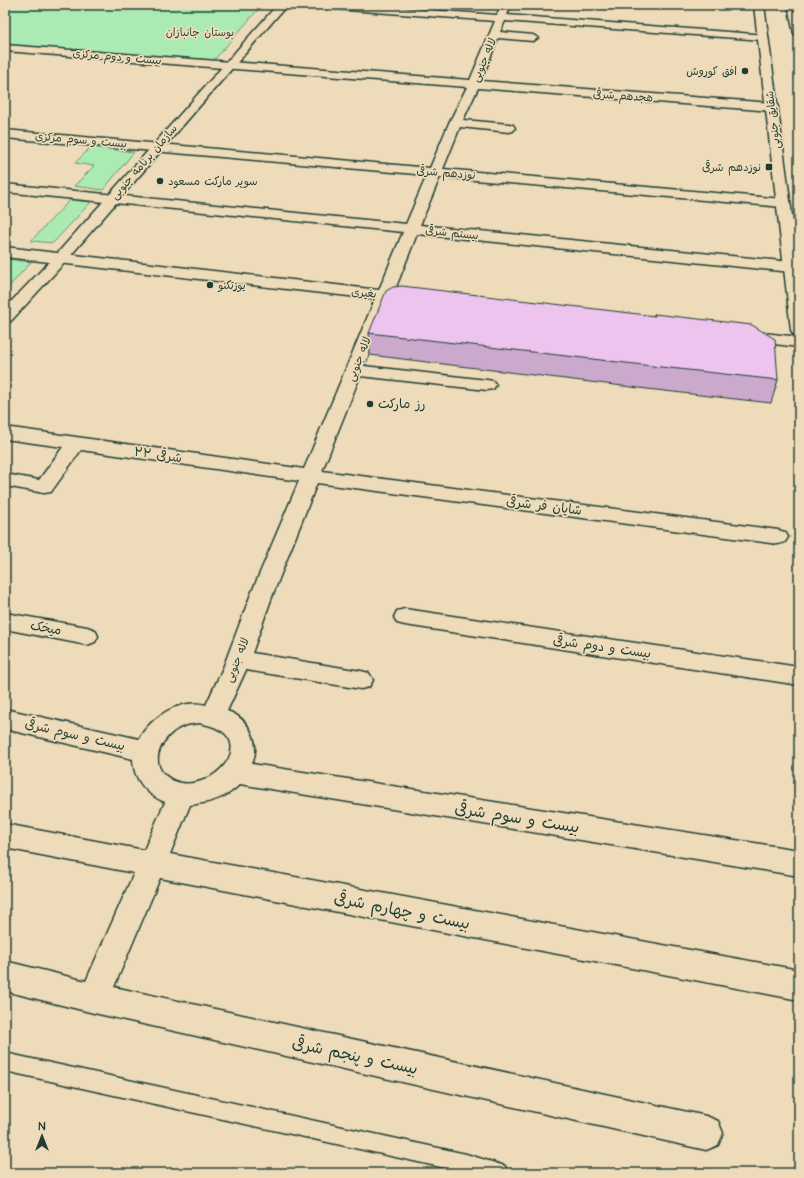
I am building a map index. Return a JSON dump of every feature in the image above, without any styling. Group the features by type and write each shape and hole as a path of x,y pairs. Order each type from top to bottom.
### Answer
{"street":[{"name":"سازمان برنامه جنوبی","path":"5,318 60,259 282,5"},
{"path":"321,5 763,37"},
{"name":"لاله جنوبی","path":"213,715 238,660 262,594 455,123 474,85 506,5"},
{"name":"شقایق جنوبی","path":"759,5 799,330"},
{"path":"796,5 799,34"},
{"path":"494,35 533,38"},
{"name":"بیست و دوم مرکزی","path":"5,48 474,85"},
{"name":"هجدهم شرقی","path":"474,85 772,107"},
{"path":"455,123 509,128"},
{"name":"بیست و سوم مرکزی","path":"5,134 157,147"},
{"name":"نوزدهم شرقی","path":"157,147 783,204"},
{"name":"بیستم شرقی","path":"5,188 791,267"},
{"name":"بغیری","path":"5,252 432,300"},
{"path":"732,334 799,342"},
{"path":"354,370 487,385"},
{"name":"۲۲ شرقی","path":"5,433 311,476"},
{"path":"5,480 44,487 76,443"},
{"name":"شایان فر شرقی","path":"311,476 778,537"},
{"name":"بیست و دوم شرقی","path":"405,617 799,676"},
{"name":"میخک","path":"5,621 87,636"},
{"path":"238,660 361,680"},
{"path":"199,713 213,715 225,719 235,726 242,737 244,748 242,760 235,772 225,782 212,790 197,794 182,794 168,791 156,784 148,775 145,764 146,751 150,740 159,729 171,721 185,715 199,713"},
{"name":"بیست و سوم شرقی","path":"5,720 146,751"},
{"name":"بیست و سوم شرقی","path":"235,772 799,863"},
{"path":"94,998 182,794"},
{"name":"بیست و چهارم شرقی","path":"5,836 152,865 799,985"},
{"name":"بیست و پنجم شرقی","path":"5,976 94,998 706,1133"}],"lane":[{"path":"5,1062 466,1163 498,1173"}],"path":[{"path":"8,10 15,5"}],"green space":[{"name":"بوستان جانبازان","path":"5,5 262,5 214,60 5,45"},
{"path":"91,147 134,152 103,190 74,186 94,166 75,163"},
{"path":"70,200 91,202 53,243 31,241"},
{"path":"5,259 31,262 5,291"}],"building":[{"path":"402,286 655,316 654,314 752,325 775,339 778,380 369,333 386,291 393,287"}],"place":[{"name":"افق کوروش","path":"745,71"},
{"name":"نوزدهم شرقی","path":"769,167"},
{"name":"سوپر مارکت مسعود","path":"160,181"},
{"name":"یوزتکنو","path":"210,285"},
{"name":"رز مارکت","path":"370,404"}]}
